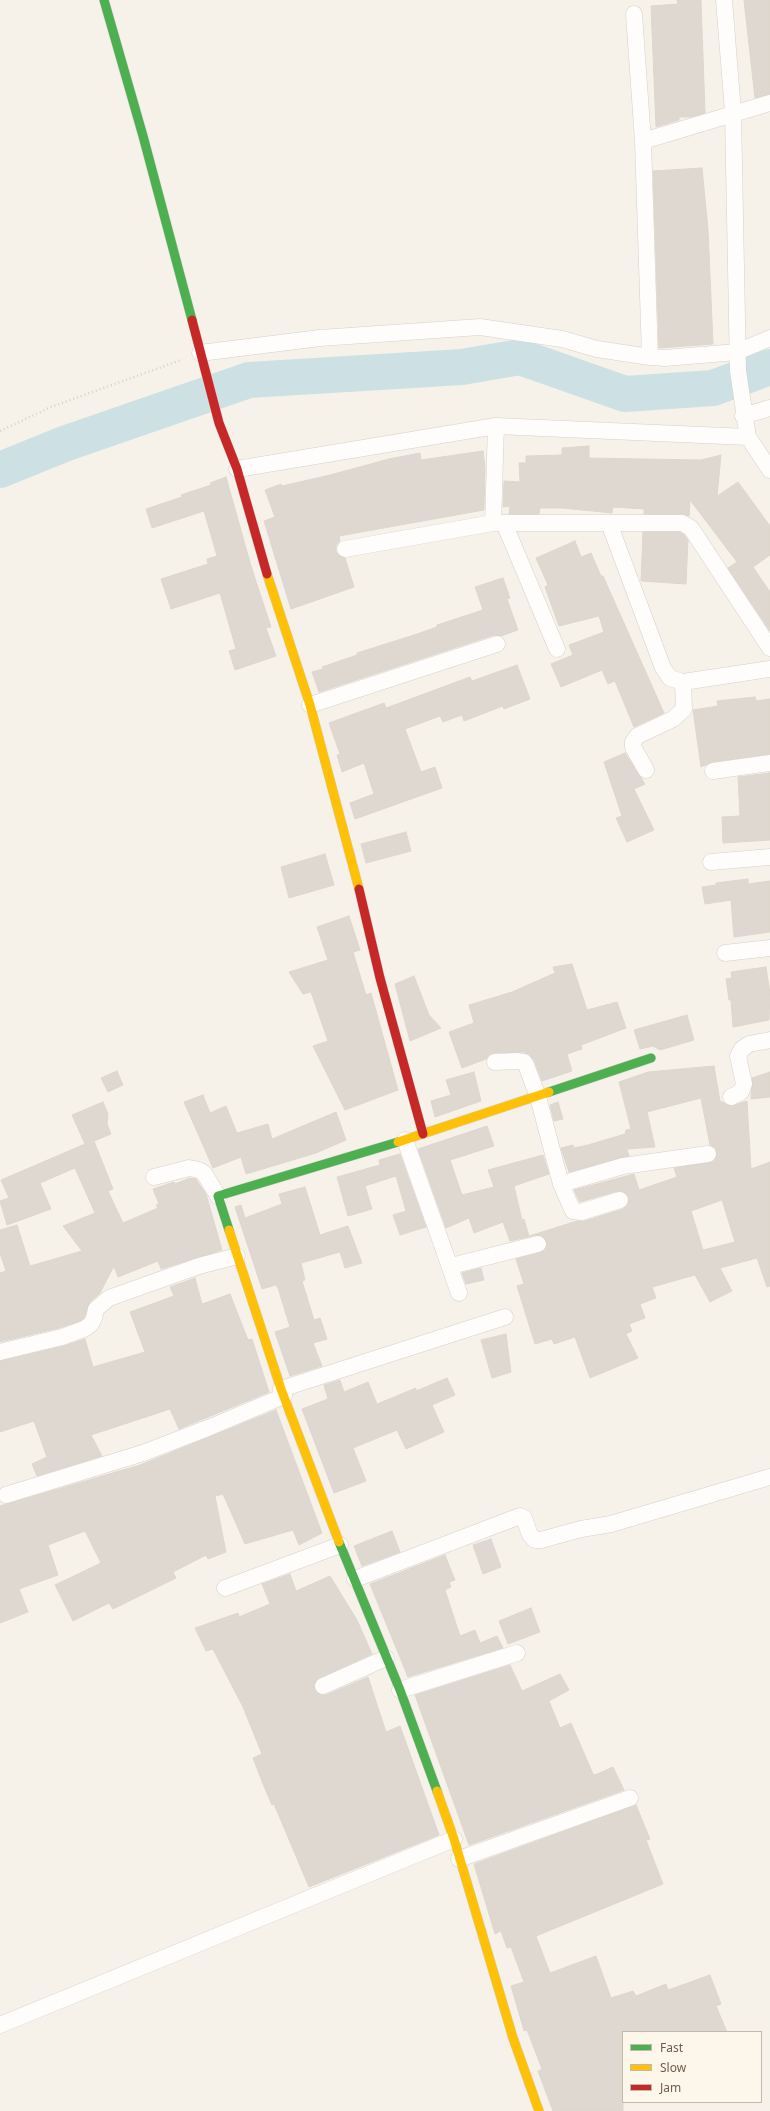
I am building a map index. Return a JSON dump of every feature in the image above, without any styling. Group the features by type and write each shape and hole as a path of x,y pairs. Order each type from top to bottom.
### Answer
{"street":[{"path":"104,0 143,136 219,423 237,469 263,563 310,705 348,842 384,993 423,1134"},
{"path":"724,0 733,112 738,370 743,416 748,437 770,470"},
{"path":"634,14 643,141 650,357"},
{"path":"643,141 733,112 770,102"},
{"path":"200,352 320,338 480,326 562,339 597,349 665,358 737,352 770,338"},
{"path":"743,416 770,408"},
{"path":"237,469 496,426 748,437"},
{"path":"496,426 499,523 556,649"},
{"path":"609,522 663,668 670,678 683,682 770,669"},
{"path":"345,549 499,523 682,523 691,528 770,648"},
{"path":"310,705 498,644"},
{"path":"646,770 633,747 633,742 637,736 673,719 684,709 683,682"},
{"path":"713,772 770,763"},
{"path":"711,862 770,857"},
{"path":"725,953 770,948"},
{"path":"731,1097 741,1092 744,1084 738,1056 742,1048 750,1044 770,1040"},
{"path":"218,1196 405,1140 538,1097 651,1058"},
{"path":"495,1062 509,1060 524,1062 538,1097 561,1184 571,1209 576,1213 620,1200"},
{"path":"405,1140 451,1266 459,1293"},
{"path":"561,1184 623,1166 708,1154"},
{"path":"154,1177 183,1169 199,1170 204,1173 218,1196 226,1215 237,1256 282,1392 340,1545 400,1690 454,1839 513,2038 539,2111"},
{"path":"451,1266 538,1244"},
{"path":"0,1352 62,1337 84,1329 91,1324 96,1309 109,1298 186,1270 237,1256"},
{"path":"6,1495 143,1453 208,1428 282,1392 505,1317"},
{"path":"355,1580 520,1516 524,1518 530,1535 535,1540 541,1540 581,1529 611,1524 770,1477"},
{"path":"225,1588 340,1545"},
{"path":"400,1690 517,1653"},
{"path":"323,1686 386,1658"},
{"path":"459,1860 630,1798"},
{"path":"0,2025 454,1839"}],"path":[{"path":"0,431 51,407 200,352"}],"building":[{"path":"677,0 701,0 705,113 691,117 679,117 679,120 656,127 651,6 678,4"},
{"path":"744,0 770,0 770,94 755,98"},
{"path":"702,168 708,229 713,344 659,348 653,171"},
{"path":"589,446 589,458 701,460 721,455 717,496 738,482 770,526 770,555 753,567 770,592 770,631 728,568 737,562 690,500 689,516 682,514 644,514 644,509 613,507 612,513 562,508 540,508 539,514 509,514 510,506 503,507 504,481 520,482 519,463 526,463 526,456 562,455 562,448"},
{"path":"483,451 485,468 484,510 339,536 340,541 336,545 336,551 338,555 345,558 354,587 291,609 264,521 275,517 265,490 281,484 282,486 389,459 420,453 421,460"},
{"path":"226,477 251,566 271,627 266,628 276,656 235,670 229,651 236,649 220,593 171,609 161,579 208,564 207,559 217,556 204,511 152,528 146,509 182,497 181,495 211,485 210,483"},
{"path":"643,532 680,532 684,535 688,540 686,584 641,581"},
{"path":"575,541 581,557 591,553 601,576 603,576 664,713 634,727 615,681 608,684 602,670 561,687 551,664 573,655 569,645 604,632 599,616 559,626 545,587 548,585 536,558"},
{"path":"503,578 510,598 507,599 518,630 501,636 494,635 319,692 312,672 357,655 357,653 414,635 437,627 437,625 483,610 475,587"},
{"path":"517,665 530,699 504,709 503,706 464,721 462,715 443,722 440,716 405,729 421,772 435,767 442,788 355,819 350,803 374,794 364,763 342,772 337,755 340,754 329,723 384,703 386,708 470,677 472,681"},
{"path":"755,697 756,701 770,699 770,754 712,762 701,767 693,710 718,706 717,701"},
{"path":"625,753 645,784 634,789 654,830 627,842 616,818 622,816 604,762"},
{"path":"770,773 770,840 723,843 722,817 740,816 738,777"},
{"path":"406,832 411,851 366,863 361,844"},
{"path":"325,854 334,885 289,898 281,867"},
{"path":"748,879 748,884 770,881 770,932 734,937 731,900 705,904 702,887 716,885 716,883"},
{"path":"349,916 360,950 353,952 366,995 371,993 398,1090 345,1110 313,1046 328,1041 311,992 303,994 289,972 328,960 317,927"},
{"path":"572,964 587,1010 617,1002 626,1028 581,1045 582,1049 567,1054 572,1071 542,1081 534,1060 524,1052 490,1054 486,1059 462,1068 449,1032 474,1023 469,1005 512,992 555,973 553,967"},
{"path":"766,967 770,994 769,1020 733,1027 731,1000 729,1000 726,979 732,978 731,972"},
{"path":"414,976 429,1015 441,1028 410,1041 395,984"},
{"path":"687,1015 694,1040 660,1050 653,1046 640,1049 634,1030"},
{"path":"714,1066 720,1101 731,1106 747,1101 751,1169 770,1162 770,1286 767,1287 757,1258 720,1268 732,1291 710,1302 695,1275 652,1287 656,1298 640,1304 645,1318 629,1324 632,1331 626,1334 638,1358 590,1378 575,1337 554,1344 552,1339 535,1344 517,1286 524,1284 516,1259 544,1251 547,1246 545,1238 536,1235 510,1241 503,1222 474,1233 469,1218 446,1228 418,1149 487,1126 494,1146 450,1160 462,1195 494,1187 488,1170 543,1155 549,1174 514,1186 522,1220 524,1219 529,1236 623,1209 627,1206 629,1198 626,1193 618,1191 580,1202 574,1190 634,1174 639,1190 677,1177 674,1168 714,1161 717,1152 715,1148 710,1145 701,1098 647,1112 655,1147 627,1149 629,1156 569,1172 561,1148 573,1145 574,1148 588,1145 625,1134 626,1130 631,1129 619,1082 648,1072","holes":["722,1200 735,1242 703,1250 691,1211"]},
{"path":"117,1071 123,1085 108,1092 101,1078"},
{"path":"474,1072 481,1101 435,1117 431,1101 451,1095 446,1080"},
{"path":"770,1072 770,1097 751,1099 752,1078"},
{"path":"203,1095 210,1113 226,1106 237,1133 268,1124 272,1139 336,1112 346,1140 316,1153 246,1174 241,1157 213,1168 184,1102"},
{"path":"103,1102 108,1114 107,1124 111,1134 94,1141 113,1189 108,1191 123,1223 158,1208 156,1205 159,1204 153,1189 174,1182 175,1184 190,1178 196,1179 206,1194 222,1250 161,1269 158,1261 118,1277 114,1266 100,1293 90,1302 84,1318 80,1321 59,1328 0,1342 0,1273 6,1271 0,1253 0,1230 17,1225 30,1266 82,1251 63,1226 95,1213 75,1168 40,1183 51,1209 7,1225 0,1201 9,1198 1,1180 85,1144 72,1115"},
{"path":"558,1102 563,1119 554,1121 550,1105"},
{"path":"400,1154 426,1227 400,1235 393,1215 406,1211 396,1176 365,1186 372,1209 348,1216 337,1177 380,1165 379,1160"},
{"path":"305,1187 320,1235 348,1226 362,1263 345,1268 340,1252 301,1263 305,1280 302,1281 314,1320 320,1318 327,1339 313,1343 322,1366 290,1376 275,1332 290,1327 278,1288 276,1285 262,1289 235,1207 241,1205 245,1218 282,1204 279,1194"},
{"path":"481,1268 484,1280 466,1284 462,1273"},
{"path":"195,1278 202,1304 230,1294 248,1340 252,1339 269,1392 179,1429 170,1409 91,1435 102,1456 37,1476 32,1464 47,1457 34,1421 0,1432 0,1361 64,1346 85,1339 93,1367 145,1352 130,1312 174,1296 170,1287"},
{"path":"506,1334 511,1372 492,1378 481,1340"},
{"path":"447,1378 455,1395 432,1405 444,1432 406,1449 397,1430 353,1448 366,1481 334,1493 302,1409 328,1399 324,1385 340,1380 344,1392 368,1382 377,1404 416,1388 416,1391"},
{"path":"276,1410 322,1533 299,1545 293,1530 245,1544 223,1494 215,1496 226,1552 208,1559 206,1555 173,1572 176,1578 113,1609 109,1603 73,1621 55,1585 101,1563 85,1531 48,1545 58,1575 19,1589 28,1612 0,1623 0,1506 140,1465"},
{"path":"392,1531 400,1552 362,1566 354,1546"},
{"path":"491,1539 501,1567 483,1574 473,1545"},
{"path":"445,1555 455,1580 449,1582 451,1587 445,1590 460,1636 475,1630 480,1643 497,1636 503,1648 408,1677 370,1584"},
{"path":"290,1574 296,1591 330,1576 357,1620 372,1654 319,1678 314,1685 315,1690 322,1695 326,1695 368,1677 386,1732 400,1726 439,1835 309,1887 274,1804 272,1805 253,1758 262,1754 243,1707 213,1649 206,1651 195,1628 238,1613 239,1617 270,1604 262,1584"},
{"path":"531,1608 540,1632 508,1644 499,1621"},
{"path":"510,1665 522,1691 560,1674 569,1690 549,1701 560,1728 571,1723 593,1774 595,1775 613,1767 624,1790 469,1845 415,1695"},
{"path":"636,1805 650,1839 646,1840 663,1884 536,1936 550,1973 596,1956 611,1998 633,1991 636,1996 666,1984 668,1990 710,1975 721,2004 716,2006 727,2031 622,2031 623,2111 553,2111 538,2071 542,2069 527,2030 524,2031 511,1986 524,1982 511,1947 507,1948 501,1931 495,1934 474,1864"}],"waterway":[{"path":"0,470 64,444 249,380 462,367 520,357 625,394 713,388 770,367"}],"traffic: fast":[{"path":"104,0 143,136 192,320"},
{"path":"549,1092 651,1058"},
{"path":"229,1230 218,1196 398,1142"},
{"path":"339,1542 400,1690 437,1791"}],"traffic: slow":[{"path":"267,574 310,705 359,889"},
{"path":"398,1142 549,1092"},
{"path":"229,1230 281,1389 339,1542"},
{"path":"437,1791 454,1839 513,2038 539,2111"}],"traffic: jam":[{"path":"192,320 219,423 237,469 267,574"},
{"path":"359,889 380,978 423,1134"}]}
